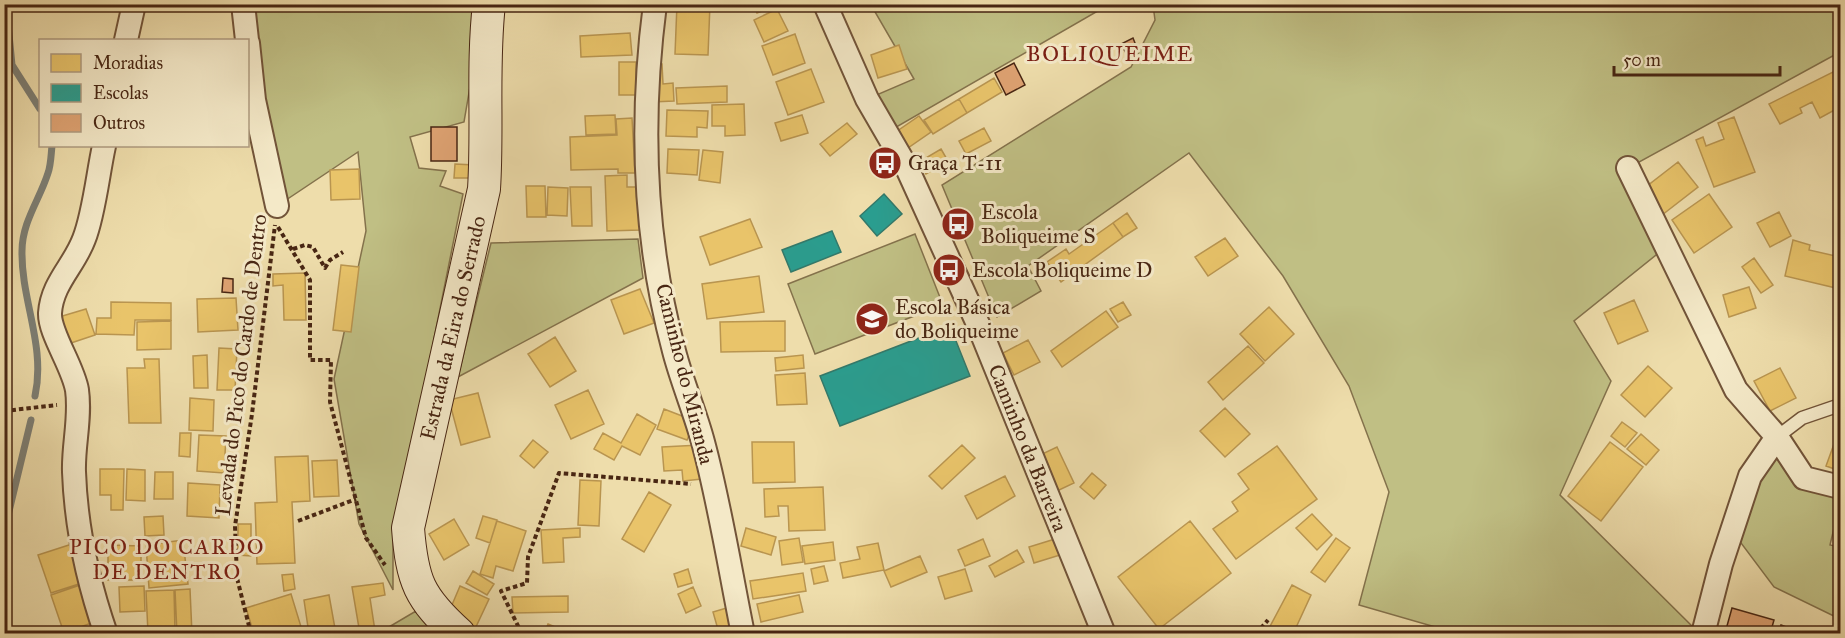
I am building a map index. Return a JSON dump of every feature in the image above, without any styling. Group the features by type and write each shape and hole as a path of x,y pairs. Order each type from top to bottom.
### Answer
{"main road":[{"name":"Estrada da Eira do Serrado","path":"459,633 441,617 421,592 414,576 408,528 484,189 487,132 486,30 489,4"}],"street":[{"path":"126,39 134,4"},
{"path":"243,4 247,39"},
{"name":"Caminho do Miranda","path":"655,4 648,55 646,179 662,294 674,351 703,443 743,633"},
{"name":"Caminho da Barreira","path":"828,6 867,99 907,168 973,314 1104,633"},
{"path":"249,59 254,100 276,215"},
{"path":"104,147 84,240 61,275 50,316 56,337 70,362 78,403 74,470 78,525 106,633"},
{"path":"1628,168 1736,390 1777,437 1804,478 1840,487"},
{"path":"1703,633 1721,564 1750,476 1777,437"}],"lane":[{"path":"1777,437 1802,418 1840,405"}],"path":[{"path":"276,215 310,279 310,360 331,360 330,402 366,538 386,566"},
{"name":"Levada do Pico do Cardo de Dentro","path":"251,633 237,579 235,526 252,414 276,215"},
{"path":"293,249 305,245 314,247 325,268 330,260 343,252"},
{"path":"4,411 78,403"},
{"path":"517,633 519,628 501,591 527,583 528,557 559,473 712,486"},
{"path":"298,521 356,499"},
{"path":"1256,633 1268,620"}],"shaded area":[{"path":"1100,4 1103,8 886,133 867,99 914,79 871,5"},
{"path":"247,5 484,5 464,122 410,137 419,168 446,171 440,186 463,194 393,543 393,590 359,524 334,379 366,231 358,152 277,206"},
{"path":"1153,5 1840,5 1840,52 1628,168 1666,247 1574,321 1611,381 1560,495 1699,633 1456,633 1359,605 1389,492 1349,386 1283,276 1189,153 1028,266 1041,291 997,317 942,185 1131,67 1155,20"},
{"path":"915,234 943,305 815,354 788,284"},
{"path":"638,239 643,278 458,377 491,243"},
{"path":"1777,437 1804,478 1840,487 1840,503 1830,545 1840,547 1840,619 1774,587 1732,531"},
{"path":"416,611 436,633 377,634"}],"building: Moradias":[{"path":"677,4 710,4 708,55 675,54"},
{"path":"753,4 774,4 775,6 757,13"},
{"path":"777,9 788,31 764,42 754,20"},
{"path":"630,33 632,55 581,57 580,36"},
{"path":"795,34 805,63 773,75 762,46"},
{"path":"899,45 907,69 878,78 871,55"},
{"path":"619,62 636,62 636,95 619,95"},
{"path":"662,64 663,84 673,83 674,101 652,102 650,65"},
{"path":"811,69 824,102 788,115 776,82"},
{"path":"1837,70 1840,78 1840,107 1820,118 1812,102 1800,108 1802,113 1780,124 1769,104"},
{"path":"994,78 1002,92 967,113 959,99"},
{"path":"727,86 727,102 677,104 676,88"},
{"path":"959,99 967,113 933,134 924,120"},
{"path":"744,104 745,135 725,136 725,126 712,126 712,105"},
{"path":"667,110 708,111 707,128 697,127 697,137 666,136"},
{"path":"615,115 616,134 586,135 585,116"},
{"path":"802,115 808,133 781,141 775,123"},
{"path":"919,116 931,132 905,150 893,134"},
{"path":"1734,117 1755,172 1714,187 1696,140 1703,137 1706,146 1724,139 1718,123"},
{"path":"632,118 635,173 618,173 618,169 571,170 570,137 617,135 616,119"},
{"path":"847,123 857,134 830,156 820,144"},
{"path":"984,128 991,141 966,154 959,141"},
{"path":"668,149 699,150 697,175 667,173"},
{"path":"941,149 948,161 926,174 919,162"},
{"path":"703,150 723,152 720,183 699,180"},
{"path":"1678,162 1698,187 1662,215 1642,190"},
{"path":"455,164 474,165 473,178 454,178"},
{"path":"359,169 360,199 331,200 330,170"},
{"path":"627,175 627,187 639,187 640,230 607,231 605,176"},
{"path":"526,186 545,186 546,217 527,217"},
{"path":"548,187 568,188 567,216 547,215"},
{"path":"570,187 591,187 592,226 572,226"},
{"path":"1709,194 1732,227 1694,253 1672,220"},
{"path":"1779,212 1791,236 1770,247 1757,223"},
{"path":"1127,213 1137,228 1123,237 1113,223"},
{"path":"750,219 762,247 710,265 700,237"},
{"path":"1113,223 1123,237 1061,282 1047,262 1066,249 1069,254"},
{"path":"1225,238 1238,256 1208,276 1195,257"},
{"path":"1793,240 1810,245 1809,250 1840,257 1840,289 1785,276"},
{"path":"1754,258 1773,285 1761,293 1742,267"},
{"path":"341,265 359,267 351,332 333,330"},
{"path":"305,273 306,320 284,320 283,285 273,286 273,274"},
{"path":"759,276 764,312 707,319 702,284"},
{"path":"1749,287 1756,308 1729,317 1723,295"},
{"path":"640,289 654,323 624,334 611,300"},
{"path":"236,298 238,330 198,332 197,299"},
{"path":"1634,300 1648,331 1618,344 1604,313"},
{"path":"111,302 171,303 171,320 135,320 134,335 96,334 97,318 111,318"},
{"path":"1123,302 1131,315 1118,322 1110,309"},
{"path":"1269,307 1294,334 1265,361 1240,334"},
{"path":"86,309 95,335 68,344 59,317"},
{"path":"1106,311 1118,327 1062,367 1051,351"},
{"path":"171,321 171,349 137,350 137,322"},
{"path":"785,321 785,351 721,352 720,322"},
{"path":"555,337 576,371 550,387 528,354"},
{"path":"1028,340 1040,362 1014,375 1003,353"},
{"path":"1248,346 1264,363 1223,400 1208,382"},
{"path":"219,348 237,349 235,390 217,390"},
{"path":"207,355 208,388 194,388 193,356"},
{"path":"803,355 804,368 776,371 775,358"},
{"path":"144,359 159,359 161,423 129,423 127,368 145,368"},
{"path":"1648,366 1672,388 1645,417 1621,395"},
{"path":"1780,368 1796,398 1770,411 1754,381"},
{"path":"805,373 807,404 777,405 775,375"},
{"path":"588,390 604,424 571,439 555,405"},
{"path":"478,393 490,437 461,445 449,400"},
{"path":"190,398 214,400 213,431 189,430"},
{"path":"1225,408 1250,434 1225,457 1200,431"},
{"path":"664,409 695,421 687,440 657,429"},
{"path":"637,414 656,425 640,455 622,446 614,460 594,449 603,433 621,443"},
{"path":"1622,422 1637,433 1625,447 1611,436"},
{"path":"180,433 191,433 190,457 179,456"},
{"path":"1641,434 1659,450 1646,465 1627,449"},
{"path":"199,435 226,436 224,473 197,471"},
{"path":"533,440 548,452 534,468 520,456"},
{"path":"752,442 794,442 795,482 753,483"},
{"path":"1610,442 1643,467 1601,521 1568,496"},
{"path":"1834,444 1840,446 1840,471 1826,466"},
{"path":"700,445 702,479 683,481 682,470 664,471 662,447"},
{"path":"962,445 975,458 942,489 929,476"},
{"path":"1277,446 1317,499 1236,559 1213,529 1238,511 1232,502 1249,489 1238,474"},
{"path":"1057,447 1074,483 1057,491 1040,455"},
{"path":"308,456 310,501 292,502 295,563 257,564 255,503 277,502 275,457"},
{"path":"337,460 339,496 314,497 312,461"},
{"path":"100,469 124,469 123,510 111,510 111,495 100,495"},
{"path":"127,469 145,470 145,501 126,500"},
{"path":"155,472 173,472 173,499 154,499"},
{"path":"1092,473 1106,485 1094,499 1080,487"},
{"path":"1005,476 1015,496 977,519 965,496"},
{"path":"580,480 601,481 599,526 578,525"},
{"path":"188,483 220,485 219,518 187,516"},
{"path":"823,487 825,530 789,531 788,506 778,506 779,516 765,517 764,489"},
{"path":"649,492 671,505 644,552 622,539"},
{"path":"1312,514 1332,535 1317,550 1296,528"},
{"path":"163,516 164,535 145,536 144,517"},
{"path":"483,516 497,520 490,543 476,538"},
{"path":"454,519 469,545 444,560 429,534"},
{"path":"497,521 526,531 513,571 496,566 493,578 480,574"},
{"path":"1190,521 1231,573 1159,629 1118,577"},
{"path":"238,524 251,524 251,556 238,555"},
{"path":"580,528 580,537 563,538 564,562 543,563 541,530"},
{"path":"746,528 776,537 771,555 741,546"},
{"path":"799,538 803,562 782,565 779,541"},
{"path":"1336,538 1350,548 1325,582 1311,572"},
{"path":"983,539 990,556 965,566 958,550"},
{"path":"1055,539 1060,555 1034,563 1029,547"},
{"path":"183,540 188,584 149,588 146,545"},
{"path":"833,542 835,560 805,564 802,546"},
{"path":"878,543 884,570 843,578 840,563 860,559 857,547"},
{"path":"72,544 85,582 51,593 38,555"},
{"path":"108,545 141,546 141,580 108,580"},
{"path":"1017,550 1024,562 995,577 989,566"},
{"path":"920,556 927,572 891,587 884,571"},
{"path":"824,566 828,581 814,584 811,569"},
{"path":"688,569 692,583 678,587 674,574"},
{"path":"965,569 972,591 945,599 938,577"},
{"path":"473,571 494,584 487,595 466,583"},
{"path":"803,573 806,591 753,599 750,581"},
{"path":"293,574 295,589 284,591 282,575"},
{"path":"383,583 385,595 370,598 375,631 360,634 352,587"},
{"path":"83,584 97,621 64,633 51,595"},
{"path":"1292,585 1311,595 1293,634 1271,634 1267,632"},
{"path":"144,586 145,611 120,612 119,587"},
{"path":"460,586 489,599 474,631 446,619"},
{"path":"693,587 701,606 686,613 678,594"},
{"path":"190,589 192,634 177,634 175,590"},
{"path":"174,590 175,632 148,633 146,591"},
{"path":"291,594 302,630 293,634 254,634 246,608"},
{"path":"329,595 336,634 309,634 304,600"},
{"path":"799,595 803,612 761,622 757,604"},
{"path":"568,596 568,612 513,613 512,597"},
{"path":"730,607 736,628 719,633 713,612"},
{"path":"548,624 572,634 544,634"}],"building: Escolas":[{"path":"884,194 902,214 877,236 860,216"},
{"path":"832,231 841,252 791,272 782,250"},
{"path":"950,326 970,376 840,426 820,376"}],"building: Outros":[{"path":"1133,38 1137,48 1126,53 1121,44"},
{"path":"1014,63 1025,85 1006,95 995,73"},
{"path":"431,127 457,127 457,161 431,161"},
{"path":"223,278 233,279 233,293 222,292"},
{"path":"1732,608 1774,620 1770,634 1725,633"},
{"path":"1781,625 1805,634 1778,634"}],"waterway":[{"path":"6,4 12,65 39,107"},
{"path":"35,396 38,377 37,359 25,287 22,251 28,220 49,170 52,147"},
{"path":"4,532 31,420"}],"place":[{"name":"Graça T-11","path":"885,163"},
{"name":"Escola Boliqueime S","path":"958,224"},
{"name":"Escola Boliqueime D","path":"949,270"},
{"name":"Escola Básica do Boliqueime","path":"872,319"}],"district":[{"name":"BOLIQUEIME","path":"1110,53"},
{"name":"PICO DO CARDO DE DENTRO","path":"167,558"}]}
